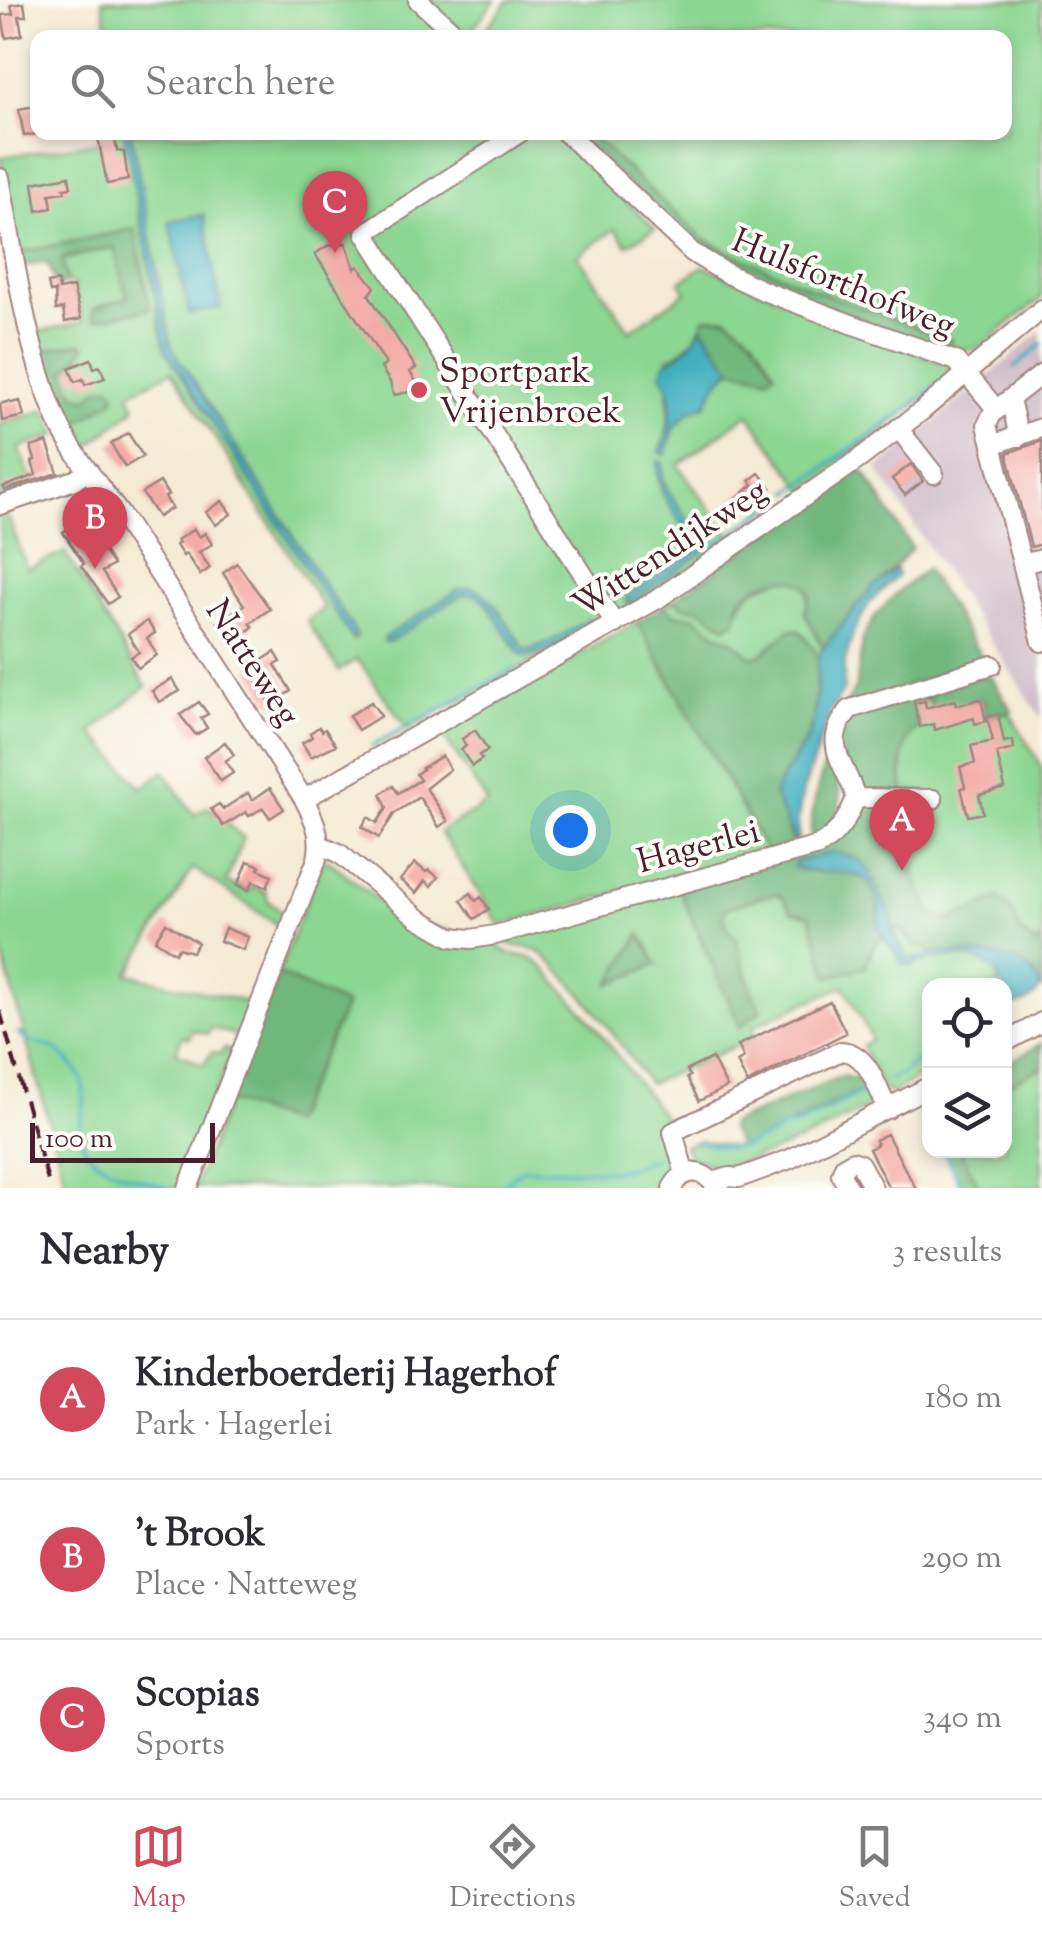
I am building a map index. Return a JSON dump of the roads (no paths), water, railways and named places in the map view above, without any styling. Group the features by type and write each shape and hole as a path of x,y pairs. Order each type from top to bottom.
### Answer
{"street":[{"path":"418,0 451,30"},
{"path":"510,140 365,233 614,624"},
{"name":"Hulsforthofweg","path":"573,140 692,254 764,290 956,361 965,372"},
{"name":"Natteweg","path":"0,178 21,293 41,376 59,424 304,799 318,825 320,845"},
{"name":"Wittendijkweg","path":"304,799 656,600 849,466 1042,309"},
{"path":"965,372 1003,404 1019,437"},
{"path":"1041,377 1003,404 987,425 1019,525 1022,564 1042,642"},
{"path":"898,428 934,474"},
{"path":"992,445 1041,428"},
{"path":"0,505 76,480 88,470"},
{"path":"1022,564 1042,559"},
{"path":"933,799 856,798 834,745 842,718 850,709 992,665"},
{"name":"Hagerlei","path":"320,845 338,853 418,918 451,937 471,939 818,846 832,838 856,798"},
{"path":"188,1188 320,845"},
{"path":"1012,1039 1042,1022"},
{"path":"888,1109 862,1059 853,1052 841,1051 673,1132 683,1175 704,1174 724,1184 790,1159 888,1109 922,1090"},
{"path":"848,1188 841,1174 853,1160 860,1164 873,1188"}],"water":[{"path":"125,140 132,140 171,346 355,632 357,637 353,640 165,349"},
{"path":"204,215 221,308 189,314 169,221"},
{"path":"702,327 732,369 720,379 705,406 689,412 675,427 665,455 660,452 671,402 661,374 663,367 688,348"},
{"path":"658,461 663,463 667,489 708,549 628,604 626,597 699,548 664,496 657,473"},
{"path":"896,569 898,575 870,602 854,631 844,665 844,691 831,711 803,791 795,842 774,795 811,730 821,651 873,587"},
{"path":"470,587 494,604 526,651 590,619 593,625 527,657 520,654 485,601 469,594 389,642 384,641 458,590"},
{"path":"835,852 858,859 867,868 892,918 893,932 907,958 958,952 1008,959 1031,970 1041,986 1035,995 1012,1006 1012,978 998,978 983,963 955,957 902,964 877,924 879,907 867,879 812,872 794,867 795,862"}],"waterway":[{"path":"1014,368 1042,344"},
{"path":"790,492 940,383"},
{"path":"704,550 781,499"},
{"path":"372,746 516,668"},
{"path":"19,1033 26,1040 58,1051 78,1073 83,1084 81,1132 86,1150 102,1164 168,1188"},
{"path":"890,1079 922,1057"},
{"path":"698,1142 728,1148 745,1146 864,1091"},
{"path":"500,1188 525,1169 614,1171 655,1158"},
{"path":"947,1158 962,1188"}],"railway":[{"path":"0,1011 50,1188"}],"place":[{"name":"Scopias","path":"335,253"},
{"name":"Sportpark Vrijenbroek","path":"419,390"},
{"name":"'t Brook","path":"95,569"},
{"name":"Kinderboerderij Hagerhof","path":"902,871"}]}
